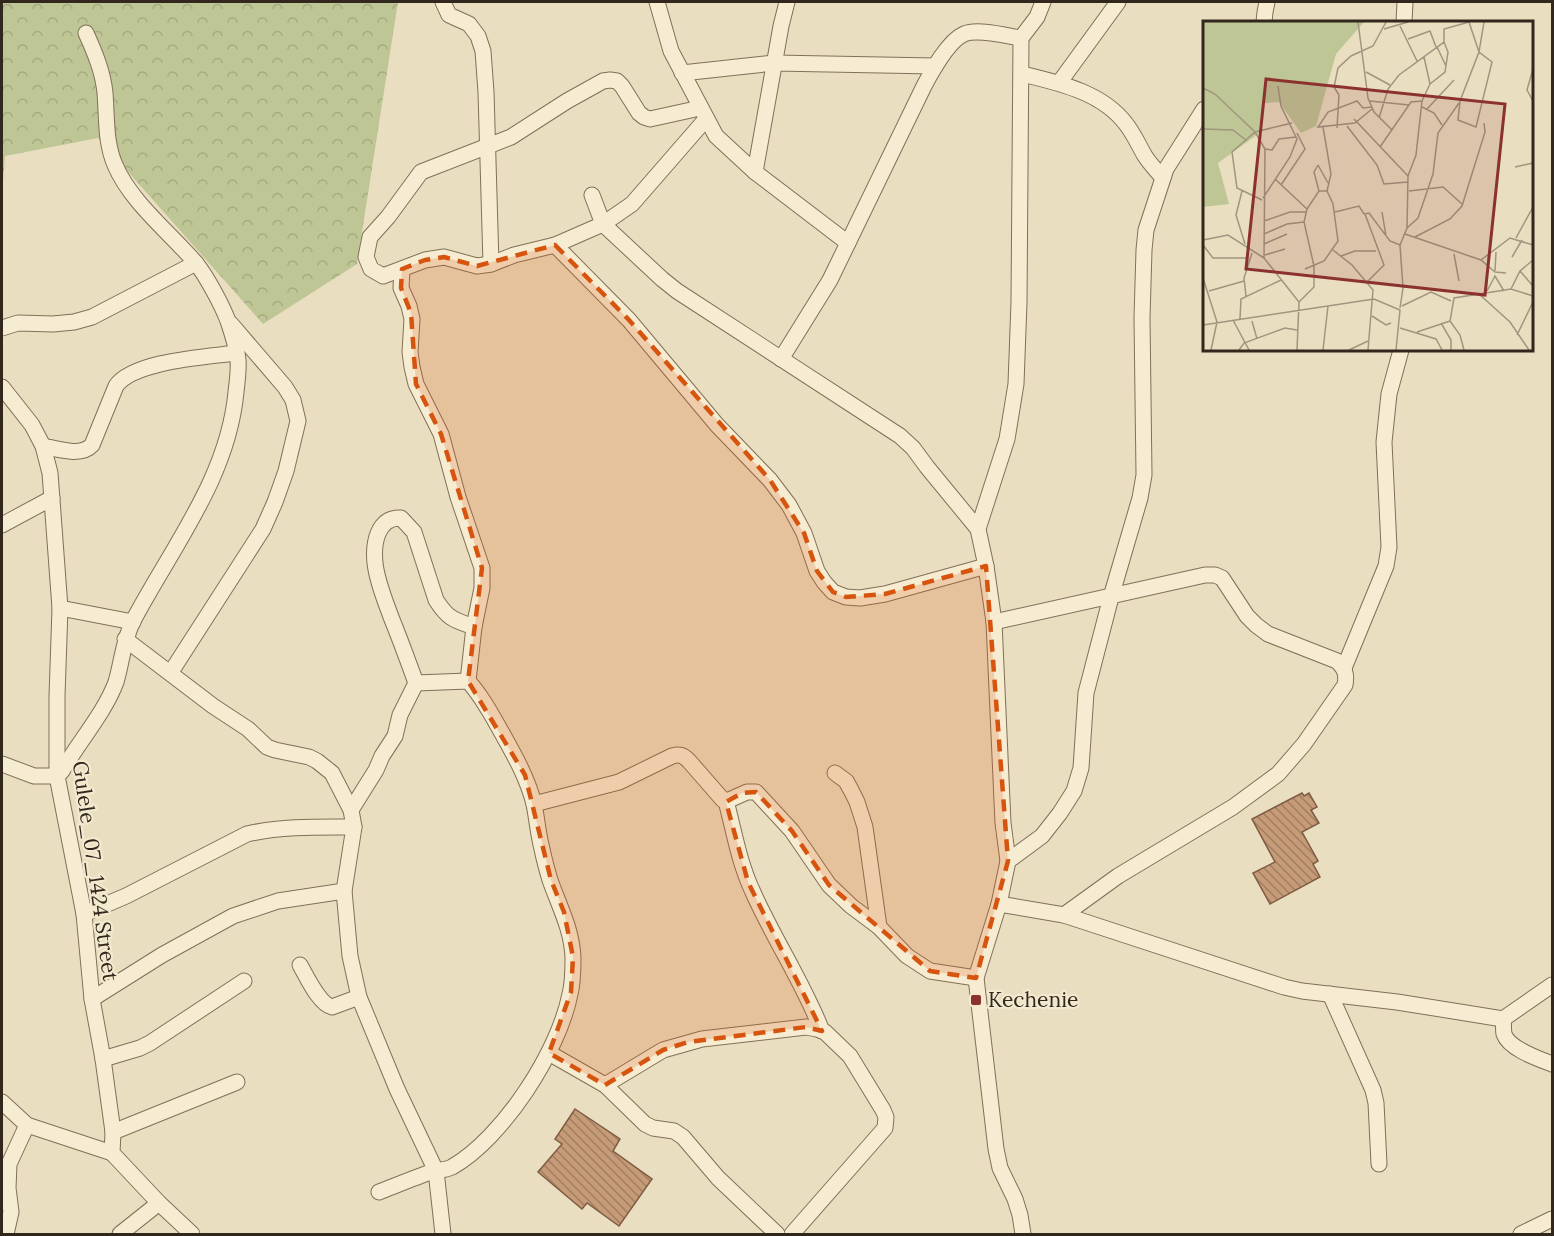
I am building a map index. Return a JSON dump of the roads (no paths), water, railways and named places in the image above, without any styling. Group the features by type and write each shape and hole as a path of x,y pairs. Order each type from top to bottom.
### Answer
{"street":[{"path":"443,2 449,15 469,24 478,36 483,51 491,264"},
{"path":"657,2 671,51 716,136 754,172 848,243"},
{"path":"754,172 780,26 788,2"},
{"path":"978,529 1007,439 1016,384 1019,310 1021,38 1037,17 1043,2"},
{"path":"1059,83 1118,2"},
{"path":"1404,21 1405,2"},
{"path":"781,359 831,280 935,66 950,46 964,34 981,32 1021,38"},
{"path":"2,764 34,776 57,776 62,771 116,682 125,639 188,529 210,483 226,441 234,408 238,361 227,319 196,263 126,186 114,164 108,140 105,91 99,63 86,33"},
{"path":"682,73 774,63 935,66"},
{"path":"1022,74 1059,83 1105,103 1128,126 1146,158 1165,174"},
{"path":"603,81 617,81 644,117 703,113 632,204 603,224 555,245 513,255 491,264 477,266 444,257 425,260 382,276 371,269 366,257 370,237 421,172 510,137 603,81"},
{"path":"1008,861 1042,836 1074,791 1081,768 1086,693 1140,498 1144,475 1142,318 1146,230 1165,174 1202,112"},
{"path":"592,195 603,224 677,291 900,436 913,448 978,529 994,622 1003,823 1008,861 999,904 976,978 996,1149 1000,1168 1015,1199 1023,1234"},
{"path":"555,245 629,320 717,425 770,480 789,505 804,533 817,571 833,592 846,597 860,598 885,594 986,566"},
{"path":"2,328 18,323 74,322 92,316 196,263"},
{"path":"402,269 401,288 411,313 410,352 416,384 441,434 461,506 482,568 482,588 474,627 468,681"},
{"path":"171,672 263,529 286,471 298,421 293,399 285,387 227,319"},
{"path":"1344,668 1386,566 1389,547 1384,442 1389,394 1401,351"},
{"path":"43,446 82,452 88,449 92,445 116,386 126,376 152,365 236,353"},
{"name":"Gulele_07_1424 Street","path":"2,387 32,425 43,446 50,473 60,608 57,776 84,914 92,999 113,1132 112,1153"},
{"path":"2,525 52,498"},
{"path":"351,810 394,736 400,715 416,683 386,603 375,561 376,537 382,525 393,518 401,518 414,532 436,600 442,610 451,619 474,627"},
{"path":"994,622 1205,575 1215,575 1222,578 1247,616 1256,625 1268,634 1338,661 1347,676 1345,686 1305,744 1278,774 1233,807 1118,876 1064,915"},
{"path":"60,608 133,622"},
{"path":"125,639 213,706 248,729 267,747 309,757 332,773 351,810 354,827 344,891 350,957 359,997 396,1089 436,1171 444,1234"},
{"path":"379,1192 436,1171 451,1168 467,1157 498,1128 522,1096 549,1053 571,992 573,957 569,931 541,846 534,804 525,775 479,692 468,681 416,683"},
{"path":"534,804 619,782 678,754 689,760 726,801 748,882 809,1000 822,1031 850,1056 886,1117 885,1128 792,1234"},
{"path":"835,773 846,781 851,790 865,827 879,927"},
{"path":"726,801 742,793 756,792 792,831 829,885 851,906 879,927 907,956 930,971 976,978"},
{"path":"84,914 126,896 247,834 303,827 354,827"},
{"path":"92,999 162,955 233,916 278,902 344,891"},
{"path":"999,904 1064,915 1302,991 1397,1002 1503,1019 1552,985"},
{"path":"300,965 321,1001 327,1006 332,1007 359,997"},
{"path":"103,1059 150,1043 244,981"},
{"path":"1330,994 1373,1090 1376,1103 1379,1164"},
{"path":"1503,1019 1504,1034 1508,1042 1552,1064"},
{"path":"605,1084 663,1050 688,1042 806,1027 822,1031"},
{"path":"549,1053 605,1084 645,1124 653,1128 674,1131 683,1137 718,1178 777,1234"},
{"path":"113,1132 237,1082"},
{"path":"2,1102 27,1125 112,1153 192,1234"},
{"path":"6,1234 11,1212 5,1164 27,1125"},
{"path":"120,1234 159,1203"},
{"path":"1521,1234 1552,1219"}],"place":[{"name":"Kechenie","path":"976,1000"}]}
